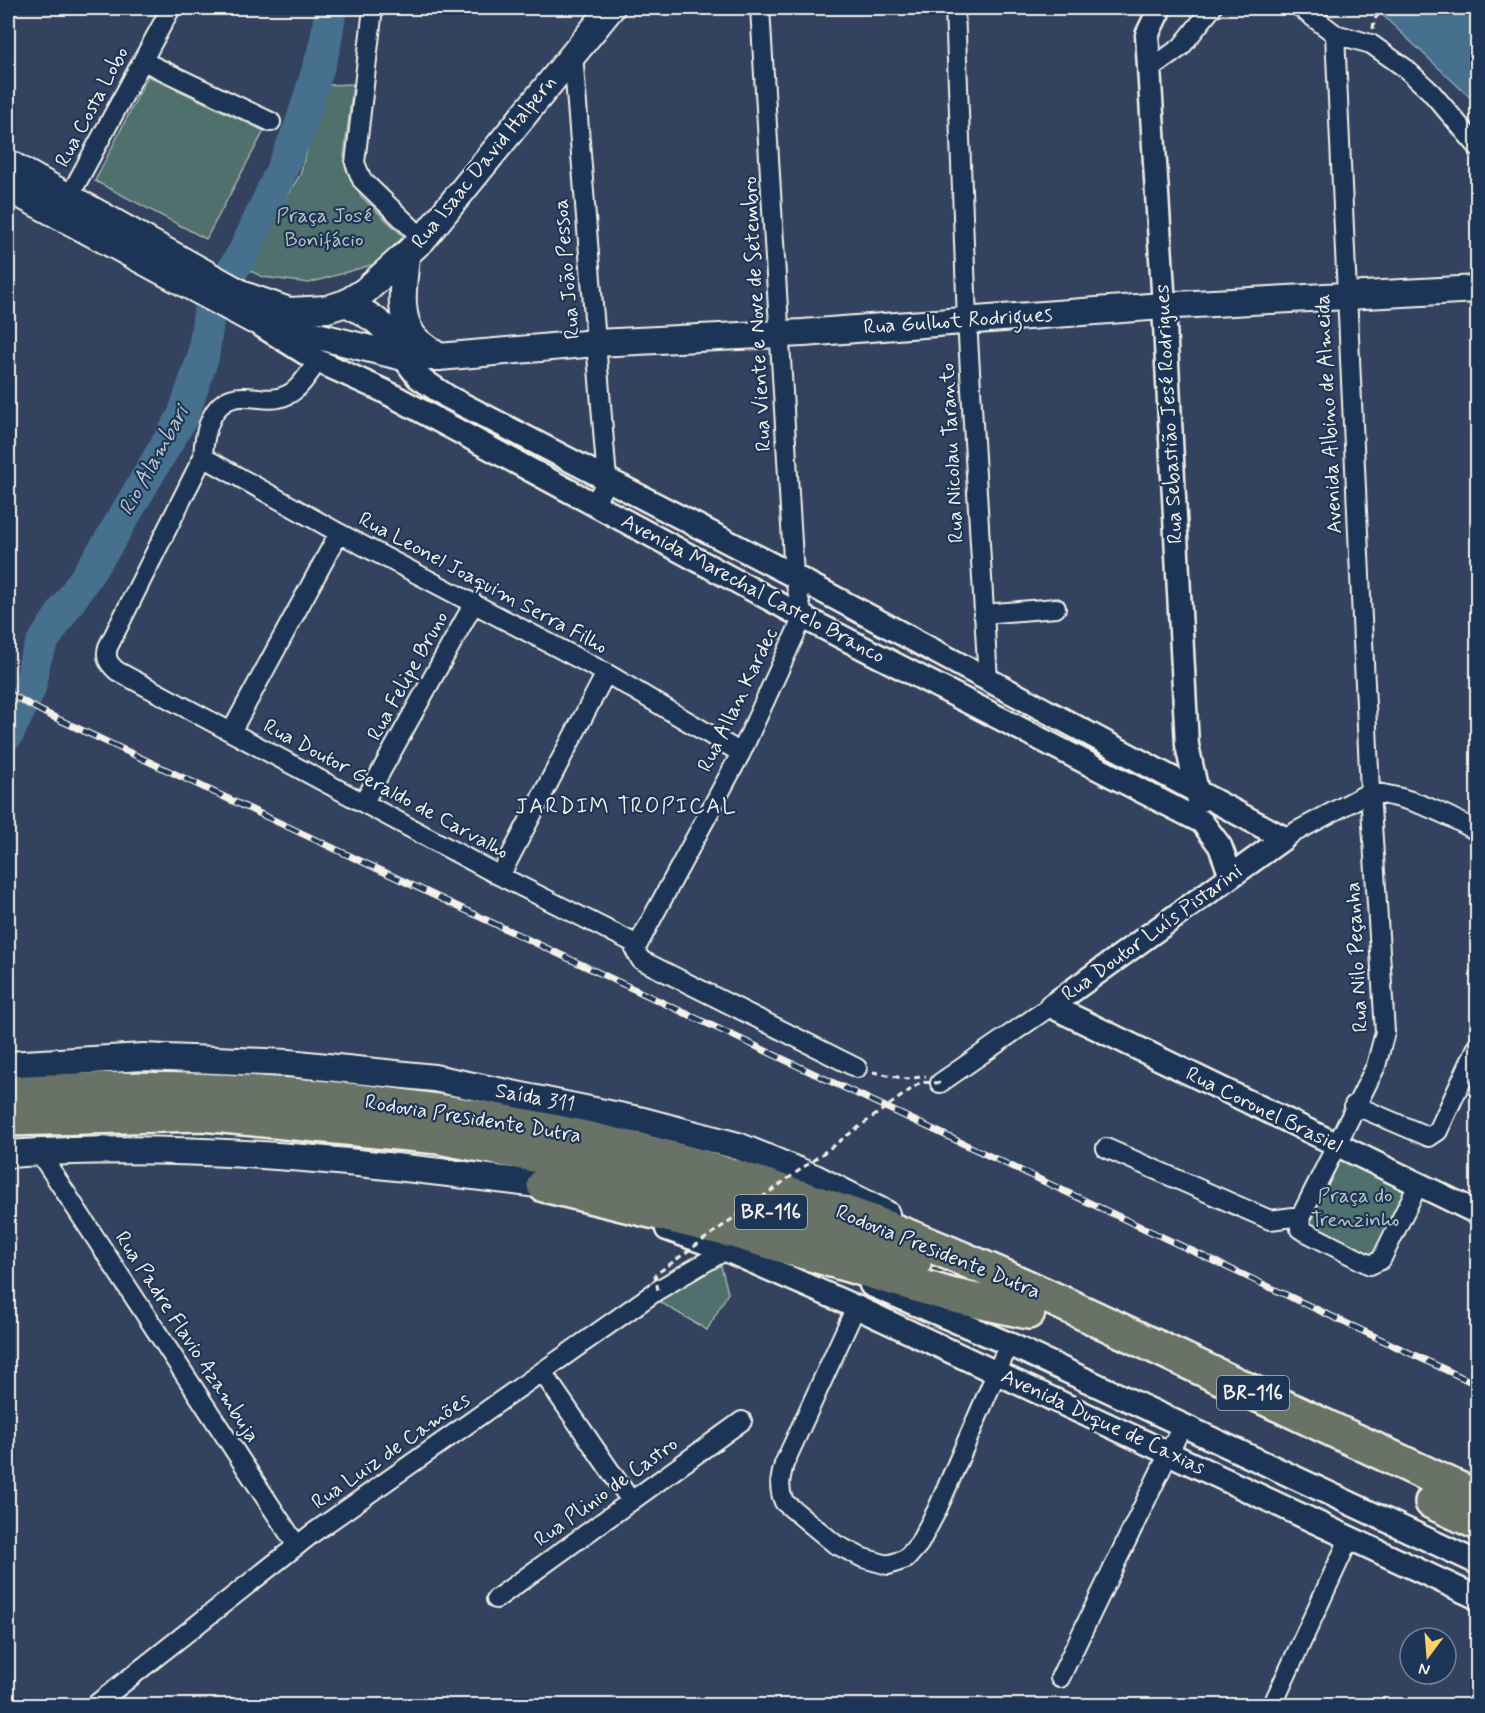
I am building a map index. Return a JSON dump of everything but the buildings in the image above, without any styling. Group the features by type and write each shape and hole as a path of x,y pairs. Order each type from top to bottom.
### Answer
{"highway":[{"name":"Rodovia Presidente Dutra","path":"8,1094 100,1088 249,1091 347,1098 544,1128 640,1149 794,1195 868,1221 1478,1523"},
{"name":"Rodovia Presidente Dutra","path":"8,1119 202,1114 439,1137 628,1173 779,1214 908,1260 1028,1299 1478,1498"},
{"path":"543,1185 733,1231 950,1295 1028,1299"}],"main road":[{"name":"Rua Isaac David Halpern","path":"346,303 366,291 415,247 610,8"},
{"path":"8,163 69,197 175,268"},
{"path":"8,188 175,268"},
{"path":"415,247 403,290 407,325 414,337 439,357"},
{"name":"Avenida Marechal Castelo Branco","path":"175,268 244,309 273,307 299,313 327,309 346,303"},
{"name":"Rua Gulhot Rodrigues","path":"244,309 403,357 439,357 596,343 780,334 1164,306 1478,289"},
{"path":"346,303 377,319 387,329 403,357"},
{"name":"Saída 311","path":"8,1065 143,1057 288,1063 434,1078 644,1121 738,1146 815,1178 1028,1299"},
{"path":"8,1154 179,1149 289,1155 543,1185"}],"street":[{"name":"Rua Costa Lobo","path":"69,197 171,8"},
{"path":"373,8 355,163 362,180 415,247"},
{"name":"Rua Viente e Nove de Setembro","path":"760,8 794,576 803,617"},
{"name":"Rua Nicolau Taranto","path":"955,8 968,320 988,681"},
{"path":"1145,8 1147,35"},
{"name":"Rua Sebastião Jesé Rodrigues","path":"1160,8 1147,35 1187,745 1202,822"},
{"path":"1149,70 1181,46 1212,8"},
{"path":"1301,8 1335,34 1371,44 1405,68 1431,92 1478,147"},
{"name":"Avenida Albino de Almeida","path":"1335,34 1370,792"},
{"name":"Rua João Pessoa","path":"573,54 607,480"},
{"path":"143,61 271,122"},
{"name":"Avenida Marechal Castelo Branco","path":"244,309 318,361 384,391 803,617 1202,822 1220,846 1231,876"},
{"name":"Avenida Marechal Castelo Branco","path":"403,357 418,377 436,390 794,576 1284,838"},
{"path":"203,457 204,435 215,411 225,401 240,397 269,400 287,395 298,387 318,361"},
{"name":"Rua Leonel Joaquim Serra Filho","path":"203,457 339,533 606,673 741,753"},
{"name":"Rua Doutor Geraldo de Carvalho","path":"203,457 108,647 106,656 108,663 117,671 857,1068"},
{"path":"594,505 607,480"},
{"path":"231,732 339,533"},
{"name":"Rua Felipe Bruno","path":"364,802 474,603"},
{"path":"983,614 1056,608"},
{"name":"Rua Allan Kardec","path":"639,952 741,753 803,617"},
{"path":"500,876 606,673"},
{"path":"1370,792 1395,795 1441,811 1478,832"},
{"name":"Rua Doutor Luís Pistarini","path":"940,1083 1284,838 1370,792"},
{"name":"Rua Nilo Peçanha","path":"1301,1216 1354,1105 1376,1066 1385,1032 1370,792"},
{"name":"Rua Coronel Brasiel","path":"1051,1005 1478,1213"},
{"path":"1354,1105 1429,1137 1438,1131 1478,1045"},
{"path":"1106,1148 1270,1220 1301,1216 1300,1229 1304,1232 1370,1265 1377,1264 1381,1260 1418,1185"},
{"name":"Rua Padre Flavio Azambuja","path":"39,1152 297,1546"},
{"name":"Avenida Duque de Caxias","path":"543,1185 726,1250 856,1307 1478,1598"},
{"name":"Avenida Duque de Caxias","path":"726,1250 752,1248 796,1258 855,1279 1009,1344 1478,1563"},
{"name":"Rua Luiz de Camões","path":"94,1706 297,1546 658,1290 726,1250"},
{"path":"856,1307 784,1464 779,1482 780,1494 784,1502 835,1544 863,1558 888,1565 906,1559 919,1544 937,1510 1009,1344"},
{"path":"543,1373 631,1501"},
{"name":"Rua Plinio de Castro","path":"496,1599 742,1420"},
{"path":"1060,1678 1167,1452 1182,1426"},
{"path":"1272,1706 1350,1537"}],"path":[{"path":"1374,20 1384,8"},
{"path":"857,1068 907,1079 927,1076 940,1083"},
{"path":"658,1290 655,1275 921,1082 940,1083"}],"green space":[{"path":"148,76 264,131 206,239 95,181"},
{"name":"Praça José Bonifácio","path":"353,84 344,156 361,196 407,240 378,263 309,283 263,277 242,267 300,175 325,85"},
{"name":"Praça do Trenzinho","path":"1337,1152 1408,1189 1374,1262 1303,1227"},
{"path":"719,1258 728,1293 707,1330 658,1301"}],"water":[{"path":"1375,8 1477,8 1477,104"}],"waterway":[{"name":"Rio Alambari","path":"8,734 30,688 35,660 42,643 107,545 183,416 203,357 210,306 245,250 301,124 325,46 331,8"}],"railway":[{"path":"8,693 43,712 1478,1385"}],"district":[{"name":"JARDIM TROPICAL","path":"626,807"}]}
